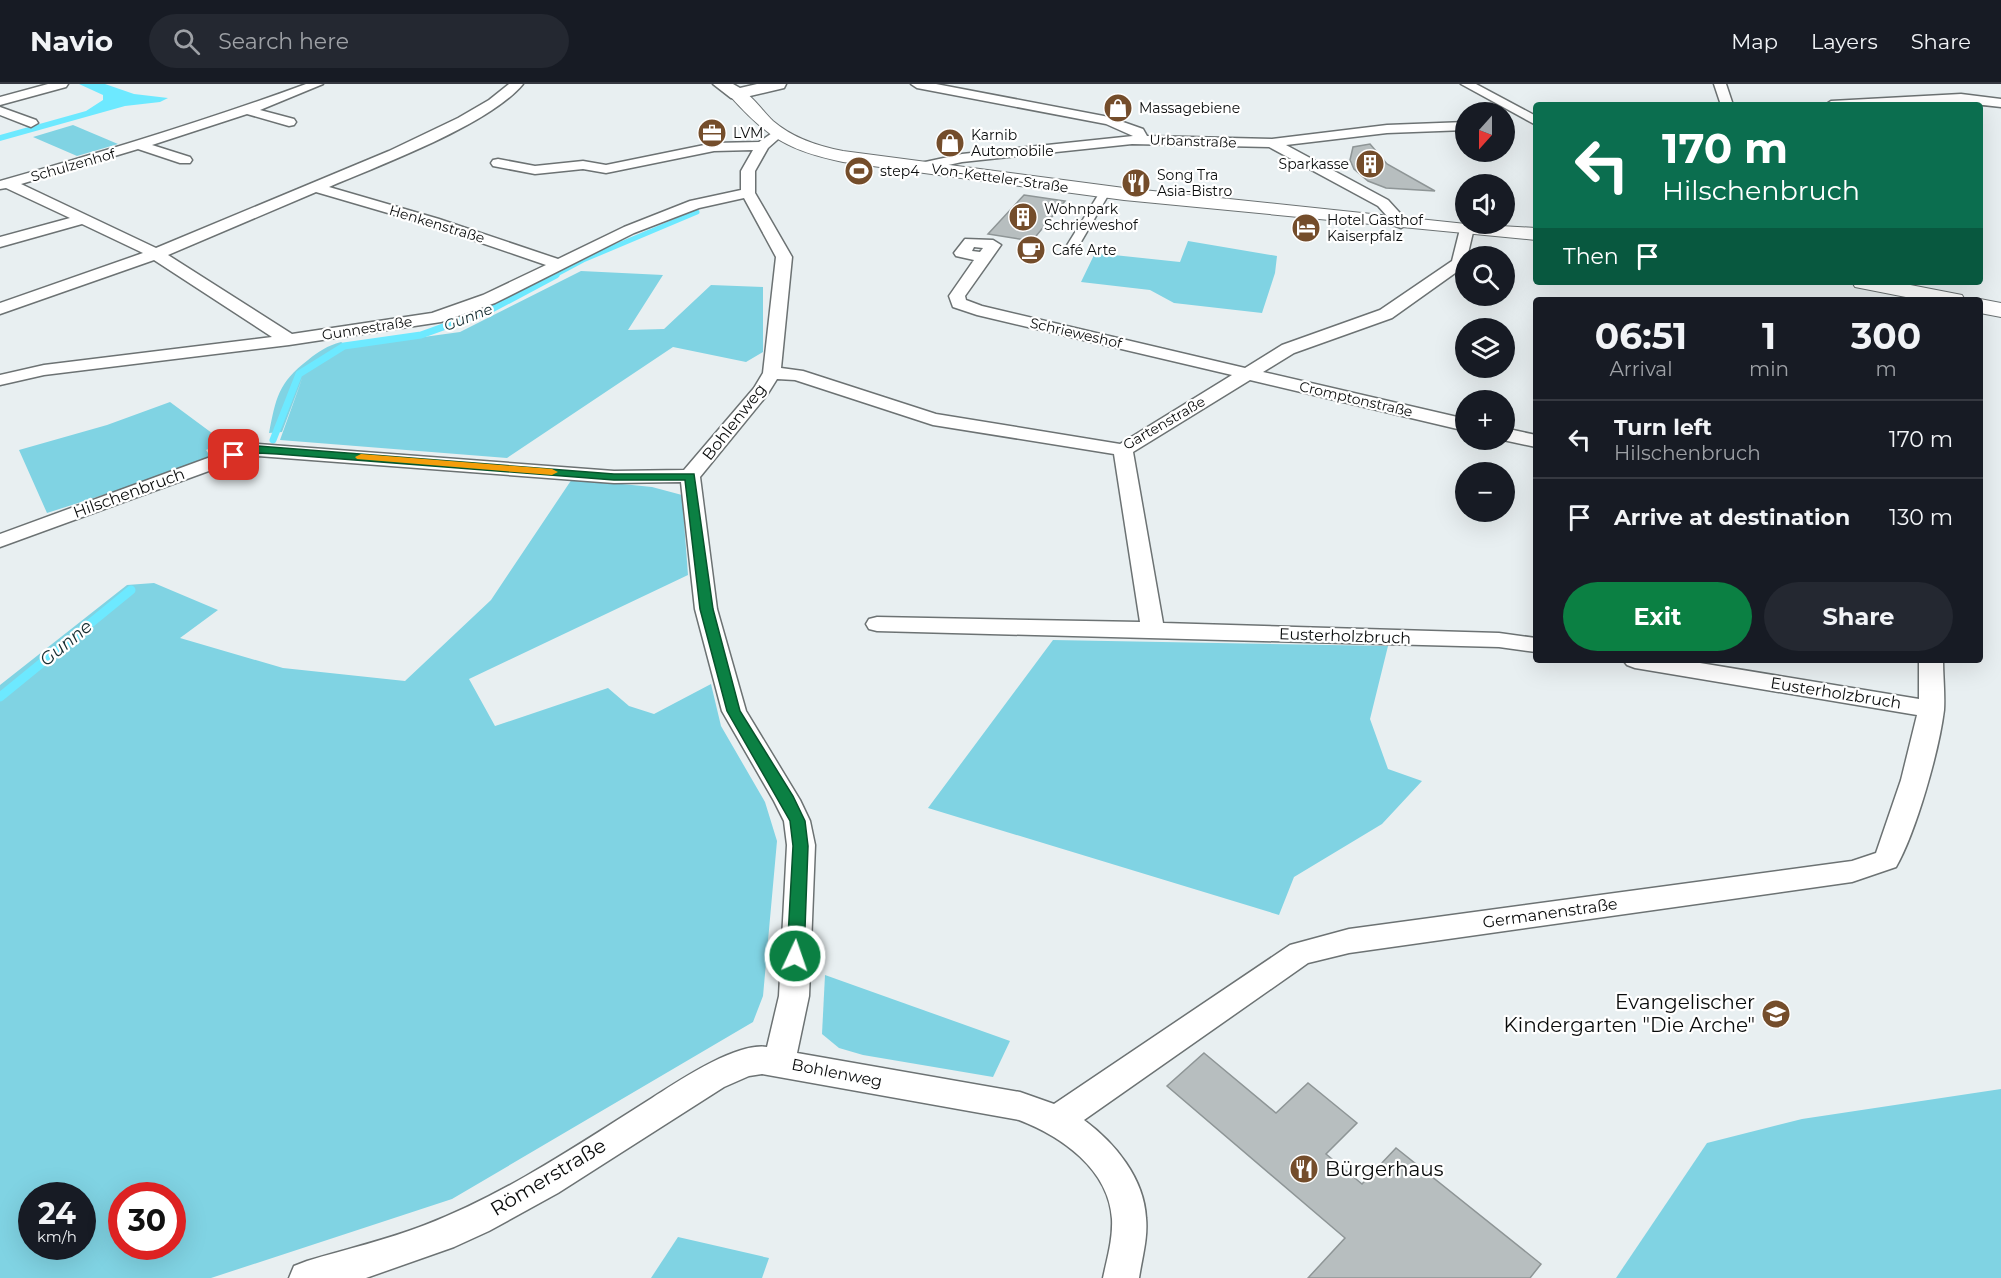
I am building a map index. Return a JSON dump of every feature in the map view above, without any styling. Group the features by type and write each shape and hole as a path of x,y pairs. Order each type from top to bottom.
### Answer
{"main road":[{"path":"721,84 737,94 778,84"}],"street":[{"path":"0,106 3,103 0,101 62,84"},
{"name":"Schulzenhof","path":"288,84 311,86"},
{"path":"0,309 156,254 394,154 463,121 493,103 517,84"},
{"path":"917,84 1109,121 1138,132 1142,140"},
{"path":"1467,84 1533,120"},
{"path":"1720,84 1726,102"},
{"name":"Schulzenhof","path":"4,184 247,111 311,86"},
{"name":"Von-Ketteler-Straße","path":"737,94 770,140"},
{"path":"1887,102 1961,98 2000,102"},
{"path":"0,111 31,123"},
{"path":"247,111 289,122"},
{"path":"1515,123 1533,122"},
{"name":"Urbanstraße","path":"921,167 962,158 1142,140 1272,142 1387,129 1455,126"},
{"path":"1323,137 1323,152 1331,174"},
{"path":"748,193 748,171 770,140"},
{"name":"Von-Ketteler-Straße","path":"498,163 535,170 583,165 606,169 714,147 770,140 798,143 835,155 1105,192 1401,224 1455,227"},
{"path":"1272,142 1387,206 1401,224"},
{"path":"139,145 185,160"},
{"name":"Schulzenhof","path":"4,184 156,254"},
{"name":"Henkenstraße","path":"315,187 434,222 558,264"},
{"path":"1072,247 1105,192"},
{"name":"Gunnestraße","path":"0,380 44,370 289,340 435,318 489,299 629,230 695,204 748,193"},
{"name":"Bohlenweg","path":"748,193 784,257 772,373 761,391 690,476 706,609 734,711 788,800 797,821 801,846 794,996 779,1062 1020,1106 1057,1120 1084,1139 1105,1162 1122,1191 1128,1209 1129,1230 1121,1278"},
{"path":"0,242 81,220"},
{"name":"Von-Ketteler-Straße","path":"1515,232 1533,234"},
{"name":"Gartenstraße","path":"772,373 797,375 933,419 1123,450 1288,349 1386,314 1459,264 1465,234"},
{"path":"156,254 289,340"},
{"name":"Schrieweshof","path":"984,258 957,296 958,303 977,310 1247,373"},
{"path":"1873,285 1906,295 1925,297"},
{"path":"1983,307 2001,310"},
{"name":"Cromptonstraße","path":"1247,373 1455,422"},
{"path":"1515,436 1533,440"},
{"name":"Hilschenbruch","path":"0,541 234,455 258,450 614,477 690,476"},
{"path":"1123,450 1154,630"},
{"name":"Eusterholzbruch","path":"877,624 1499,640 1533,645"},
{"name":"Eusterholzbruch","path":"1653,663 1932,709"},
{"name":"Germanenstraße","path":"1057,1120 1300,953 1349,941 1852,871 1886,860 1892,850 1917,772 1932,709 1931,663"},
{"name":"Römerstraße","path":"307,1278 440,1236 524,1194 713,1077 746,1063 762,1060 779,1062"}],"shaded area":[{"path":"79,84 105,84 134,94 168,98 160,102 125,106 0,141 0,135 86,111 103,100 103,95"},
{"path":"73,125 118,144 77,156 33,137"},
{"path":"1188,241 1277,256 1275,273 1262,313 1174,303 1150,290 1081,282 1095,253 1180,262"},
{"path":"581,271 663,275 628,330 664,329 711,285 763,287 763,352 746,362 673,347 507,458 280,440 303,376 282,432 269,433 274,410 284,384 298,368 327,347 341,342 351,347 460,332"},
{"path":"170,402 224,442 206,450 210,456 131,486 47,513 19,450 107,425"},
{"path":"572,479 652,487 682,495 688,575 469,679 495,726 608,688 629,706 654,714 711,684 721,726 765,802 777,841 763,996 753,1022 452,1199 211,1278 0,1278 0,685 127,585 154,583 218,610 180,638 283,668 405,681 491,600"},
{"path":"1053,640 1388,646 1370,719 1388,769 1422,781 1382,824 1294,877 1279,915 928,808"},
{"path":"825,975 1010,1041 993,1077 863,1055 839,1048 822,1034"},
{"path":"2001,1089 2001,1278 1616,1278 1707,1143 1802,1119"},
{"path":"678,1237 769,1258 762,1278 651,1278"}],"building":[{"name":"Sparkasse","path":"1370,144 1387,164 1435,191 1386,188 1368,181 1354,169 1350,160 1353,147"},
{"name":"Wohnpark Schrieweshof","path":"1024,195 1065,201 1032,241 988,234"},
{"name":"Bürgerhaus","path":"1204,1053 1276,1113 1308,1083 1357,1123 1326,1154 1362,1184 1396,1148 1541,1264 1530,1278 1308,1278 1345,1238 1167,1086"}],"waterway":[{"name":"Gunne","path":"553,276 583,260 697,212"},
{"name":"Gunne","path":"273,440 299,374 344,346 421,335 490,310 556,275"},
{"name":"Gunne","path":"0,697 131,590"}],"slow traffic":[{"path":"361,457 552,472"}],"place":[{"name":"Massagebiene","path":"1118,108"},
{"name":"LVM","path":"712,133"},
{"name":"Karnib Automobile","path":"950,143"},
{"name":"Sparkasse","path":"1370,164"},
{"name":"step4","path":"859,171"},
{"name":"Song Tra Asia-Bistro","path":"1136,183"},
{"name":"Wohnpark Schrieweshof","path":"1023,217"},
{"name":"Hotel Gasthof Kaiserpfalz","path":"1306,228"},
{"name":"Café Arte","path":"1031,250"},
{"name":"Evangelischer Kindergarten \"Die Arche\"","path":"1776,1014"},
{"name":"Bürgerhaus","path":"1304,1169"}],"route":[{"path":"234,455 258,450 277,450 614,477 690,476 706,609 734,711 788,800 797,821 801,846 795,956"}]}
